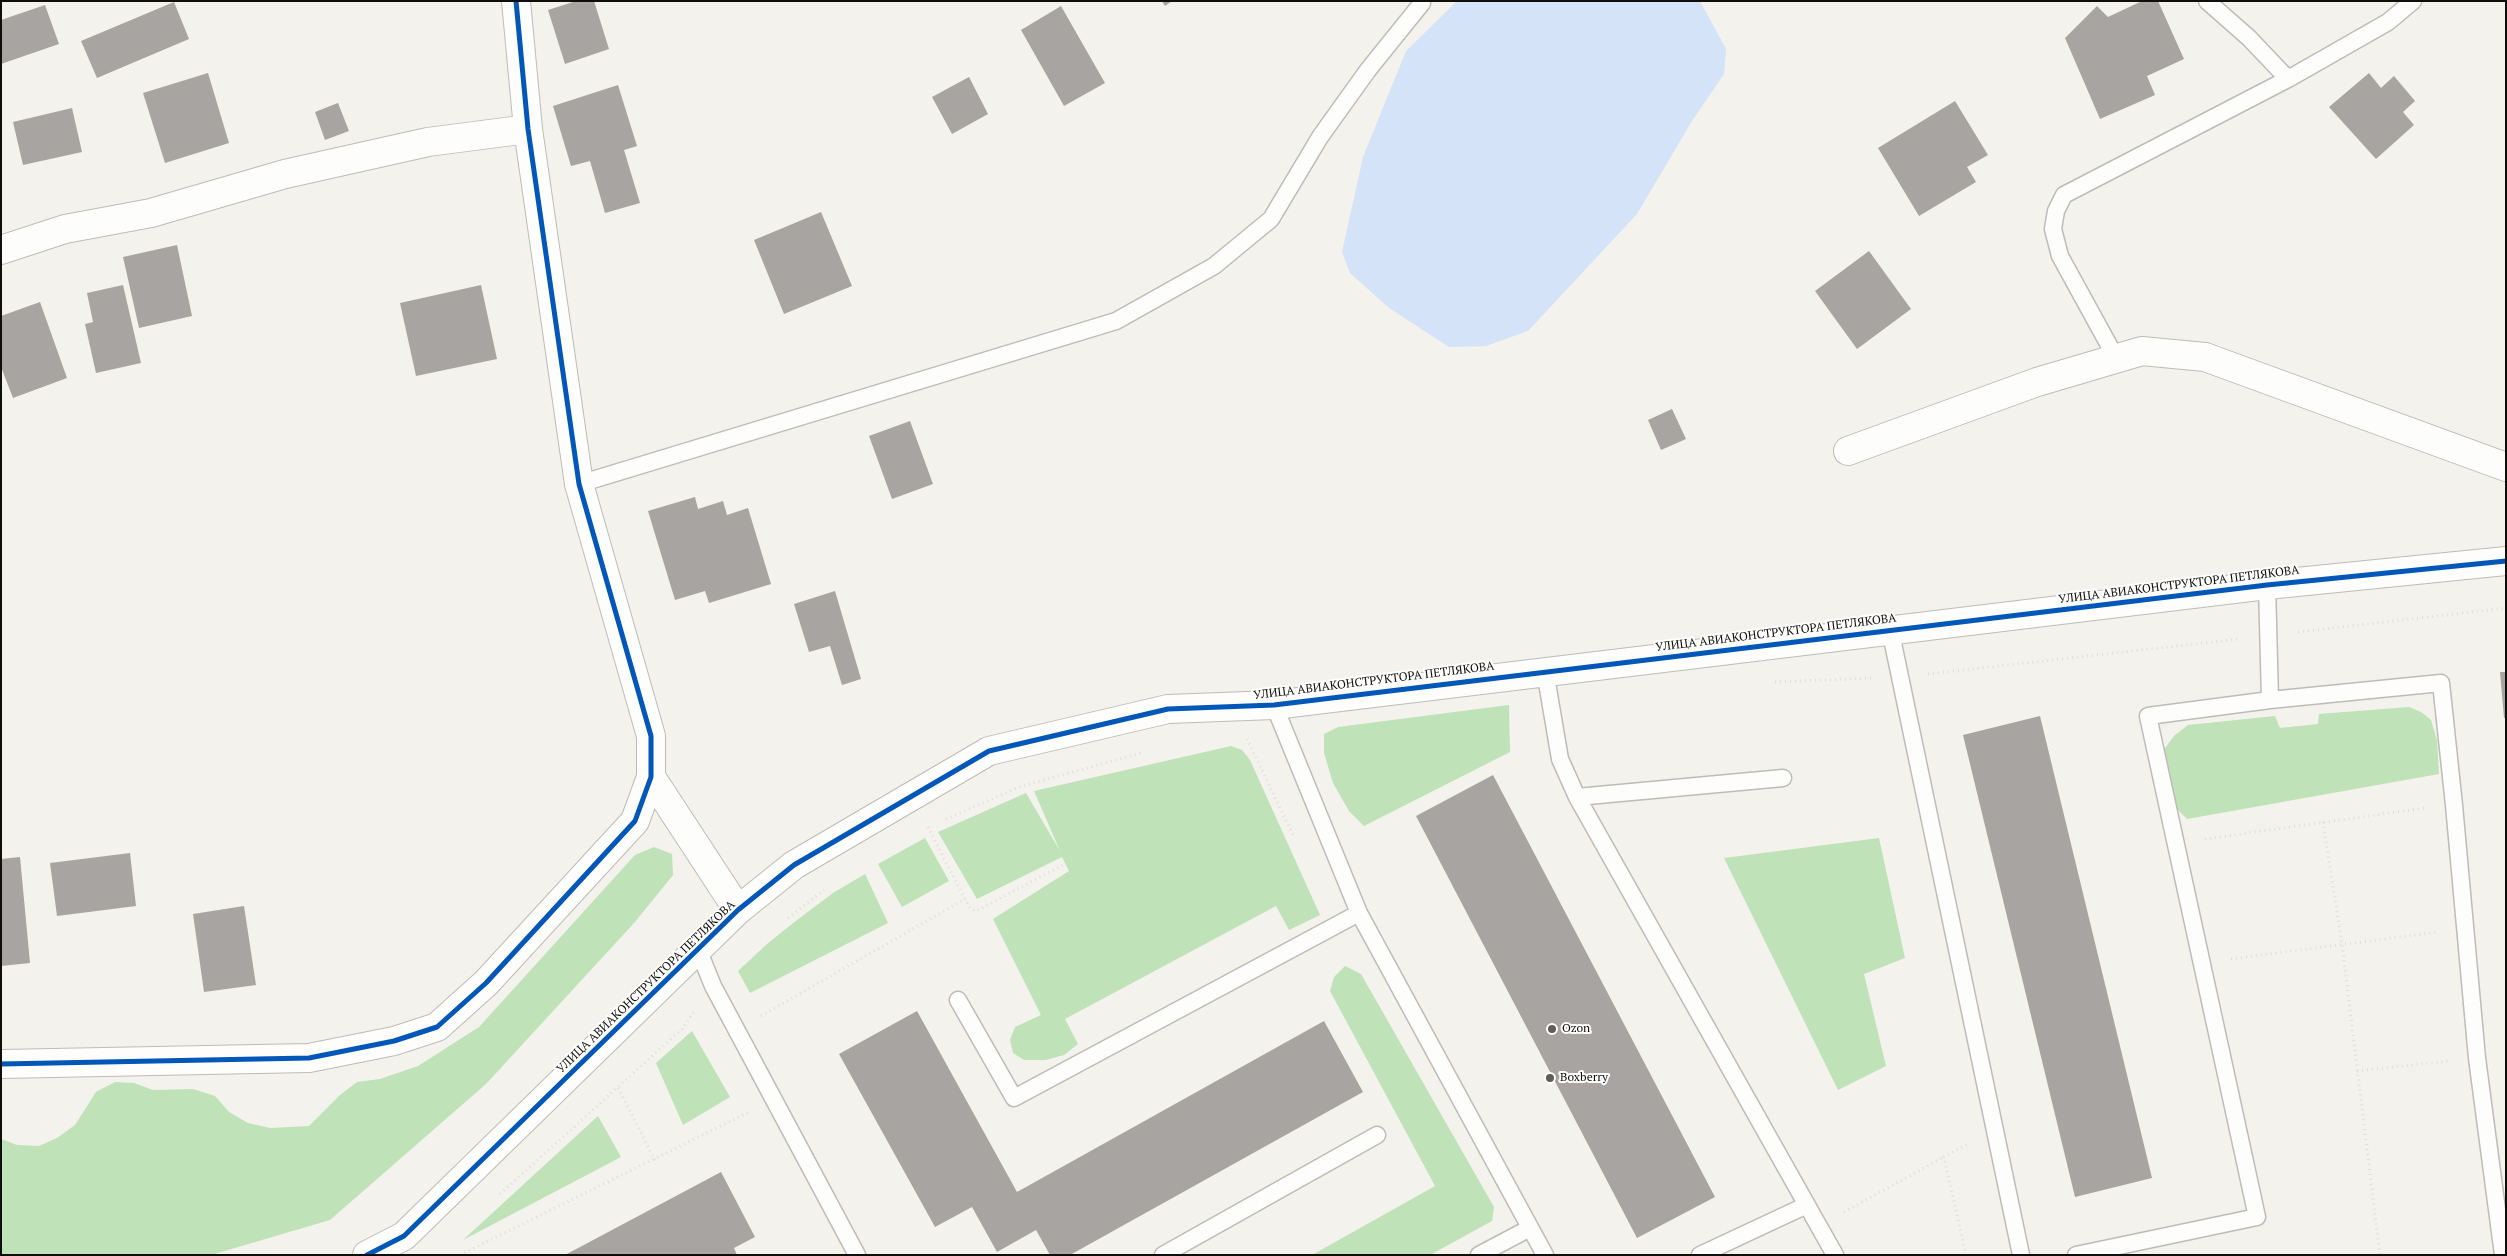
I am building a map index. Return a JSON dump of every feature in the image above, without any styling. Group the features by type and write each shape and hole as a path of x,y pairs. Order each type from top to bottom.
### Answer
{"street":[{"path":"1,1064 309,1058 394,1041 437,1027 486,983 635,820 651,777 652,736 579,484 528,129 516,1"},
{"path":"1,250 65,228 151,213 285,174 428,142 528,129"},
{"path":"1848,451 2037,382 2142,351 2205,357 2506,467"},
{"name":"УЛИЦА АВИАКОНСТРУКТОРА ПЕТЛЯКОВА","path":"367,1255 404,1236 738,910 794,865 989,751 1168,709 1274,704 2267,584 2506,561"},
{"path":"651,777 738,910"}],"lane":[{"path":"2207,1 2249,38 2288,79"},
{"path":"2116,358 2060,256 2053,229 2056,211 2064,195 2288,79 2388,22 2412,1"},
{"path":"579,484 1116,321 1214,266 1271,219 1320,137 1368,70 1422,3"},
{"path":"2267,584 2270,700"},
{"path":"1890,629 2021,1255"},
{"path":"1545,671 1560,759 1577,797 1835,1255"},
{"path":"2076,1255 2257,1217 2148,716 2270,700 2441,682 2477,1058 2503,1255"},
{"path":"1274,704 1359,913 1545,1255"},
{"path":"1577,797 1783,778"},
{"path":"958,1000 1014,1098 1359,913"},
{"path":"698,949 713,986 857,1255"},
{"path":"1162,1255 1377,1135"},
{"path":"1700,1255 1807,1205"},
{"path":"1479,1255 1530,1228"}],"path":[{"path":"1772,682 1900,677 2506,608"},
{"path":"1239,737 1287,737"},
{"path":"1246,737 1298,844"},
{"path":"923,829 1019,787 1142,753"},
{"path":"2176,843 2454,804"},
{"path":"2323,822 2342,944 2380,1255"},
{"path":"928,827 970,908 976,911 1065,864"},
{"path":"780,923 826,889"},
{"path":"737,1030 965,899"},
{"path":"2202,963 2466,929"},
{"path":"499,1195 682,1029 713,986"},
{"path":"2357,1071 2477,1058"},
{"path":"618,1088 655,1160"},
{"path":"460,1255 655,1160 774,1099"},
{"path":"1819,1226 1994,1130"},
{"path":"1944,1157 1966,1255"}],"green space":[{"path":"1509,705 1510,752 1364,826 1349,811 1333,783 1324,753 1324,734 1338,727"},
{"path":"2409,707 2421,712 2431,720 2437,740 2439,774 2187,819 2176,808 2162,752 2174,736 2188,725 2275,716 2280,728 2318,724 2319,714"},
{"path":"1231,746 1242,750 1250,760 1320,915 1289,930 1276,906 1065,1019 1078,1044 1064,1055 1046,1060 1024,1060 1013,1053 1010,1040 1015,1027 1041,1015 993,919 1069,871 1062,857 977,899 938,832 1026,793 1060,851 1034,791"},
{"path":"925,838 949,881 902,907 878,864"},
{"path":"1879,838 1905,958 1864,974 1886,1066 1838,1090 1724,858"},
{"path":"654,847 672,854 673,875 635,922 486,1084 330,1220 211,1255 1,1255 1,1139 17,1145 39,1146 57,1138 75,1125 96,1092 115,1082 134,1083 153,1090 193,1089 215,1096 229,1112 248,1123 270,1128 309,1126 340,1095 357,1082 380,1079 418,1066 479,1027 635,855"},
{"path":"865,874 888,923 750,993 738,971 797,920 833,893"},
{"path":"1345,966 1361,974 1494,1207 1492,1221 1430,1255 1312,1255 1435,1186 1330,991 1334,977"},
{"path":"692,1031 730,1097 683,1125 656,1063"},
{"path":"598,1116 621,1157 463,1240"}],"water":[{"path":"1457,1 1700,1 1726,49 1724,74 1692,121 1637,214 1528,331 1486,346 1449,347 1389,308 1350,273 1342,252 1363,157 1406,51"}],"building":[{"path":"576,1 594,1 609,49 565,64 548,10"},
{"path":"1162,1 1172,1 1165,6"},
{"path":"2142,1 2158,1 2184,59 2147,76 2155,95 2100,119 2065,38 2097,6 2108,17"},
{"path":"174,2 189,39 97,78 81,41"},
{"path":"45,5 59,44 1,64 1,20"},
{"path":"1061,6 1105,83 1064,106 1021,30"},
{"path":"208,73 229,143 165,163 143,93"},
{"path":"2369,73 2381,88 2394,76 2415,101 2403,112 2414,125 2376,159 2329,107"},
{"path":"969,77 988,114 952,134 932,97"},
{"path":"618,85 637,146 624,150 640,203 605,213 590,161 571,166 553,106"},
{"path":"1955,101 1988,155 1967,167 1976,182 1919,216 1878,148"},
{"path":"338,103 349,131 325,140 315,112"},
{"path":"72,108 82,152 23,165 13,122"},
{"path":"821,212 852,286 784,314 754,240"},
{"path":"177,245 192,316 139,328 123,257"},
{"path":"1869,251 1911,309 1857,349 1815,291"},
{"path":"123,285 141,363 96,373 85,324 93,322 87,293"},
{"path":"481,285 497,359 416,376 400,303"},
{"path":"40,302 67,378 13,398 1,367 1,316"},
{"path":"1672,409 1686,439 1661,450 1648,420"},
{"path":"910,421 933,484 892,499 869,436"},
{"path":"695,497 698,509 723,501 727,515 748,508 771,584 709,603 705,591 675,600 648,511"},
{"path":"835,591 861,679 842,685 830,646 809,652 794,604"},
{"path":"2500,672 2506,672 2506,718 2504,718"},
{"path":"2040,716 2152,1178 2075,1197 1963,735"},
{"path":"1493,775 1715,1197 1637,1238 1416,816"},
{"path":"130,853 136,906 57,916 50,863"},
{"path":"20,857 30,963 1,966 1,859"},
{"path":"244,906 256,985 204,992 193,914"},
{"path":"917,1011 1017,1192 1324,1021 1363,1092 1070,1255 1050,1255 1036,1230 997,1252 972,1207 935,1227 839,1054"},
{"path":"721,1172 755,1237 734,1248 737,1255 565,1255"}],"cycle path":[{"path":"1,1064 309,1058 394,1041 437,1027 486,983 635,821 651,777 651,736 579,484 528,129 516,1"},
{"path":"367,1255 404,1236 738,910 794,865 989,751 1168,709 1274,705 2267,585 2506,561"}],"place":[{"name":"Ozon","path":"1552,1029"},
{"name":"Boxberry","path":"1550,1078"}]}
